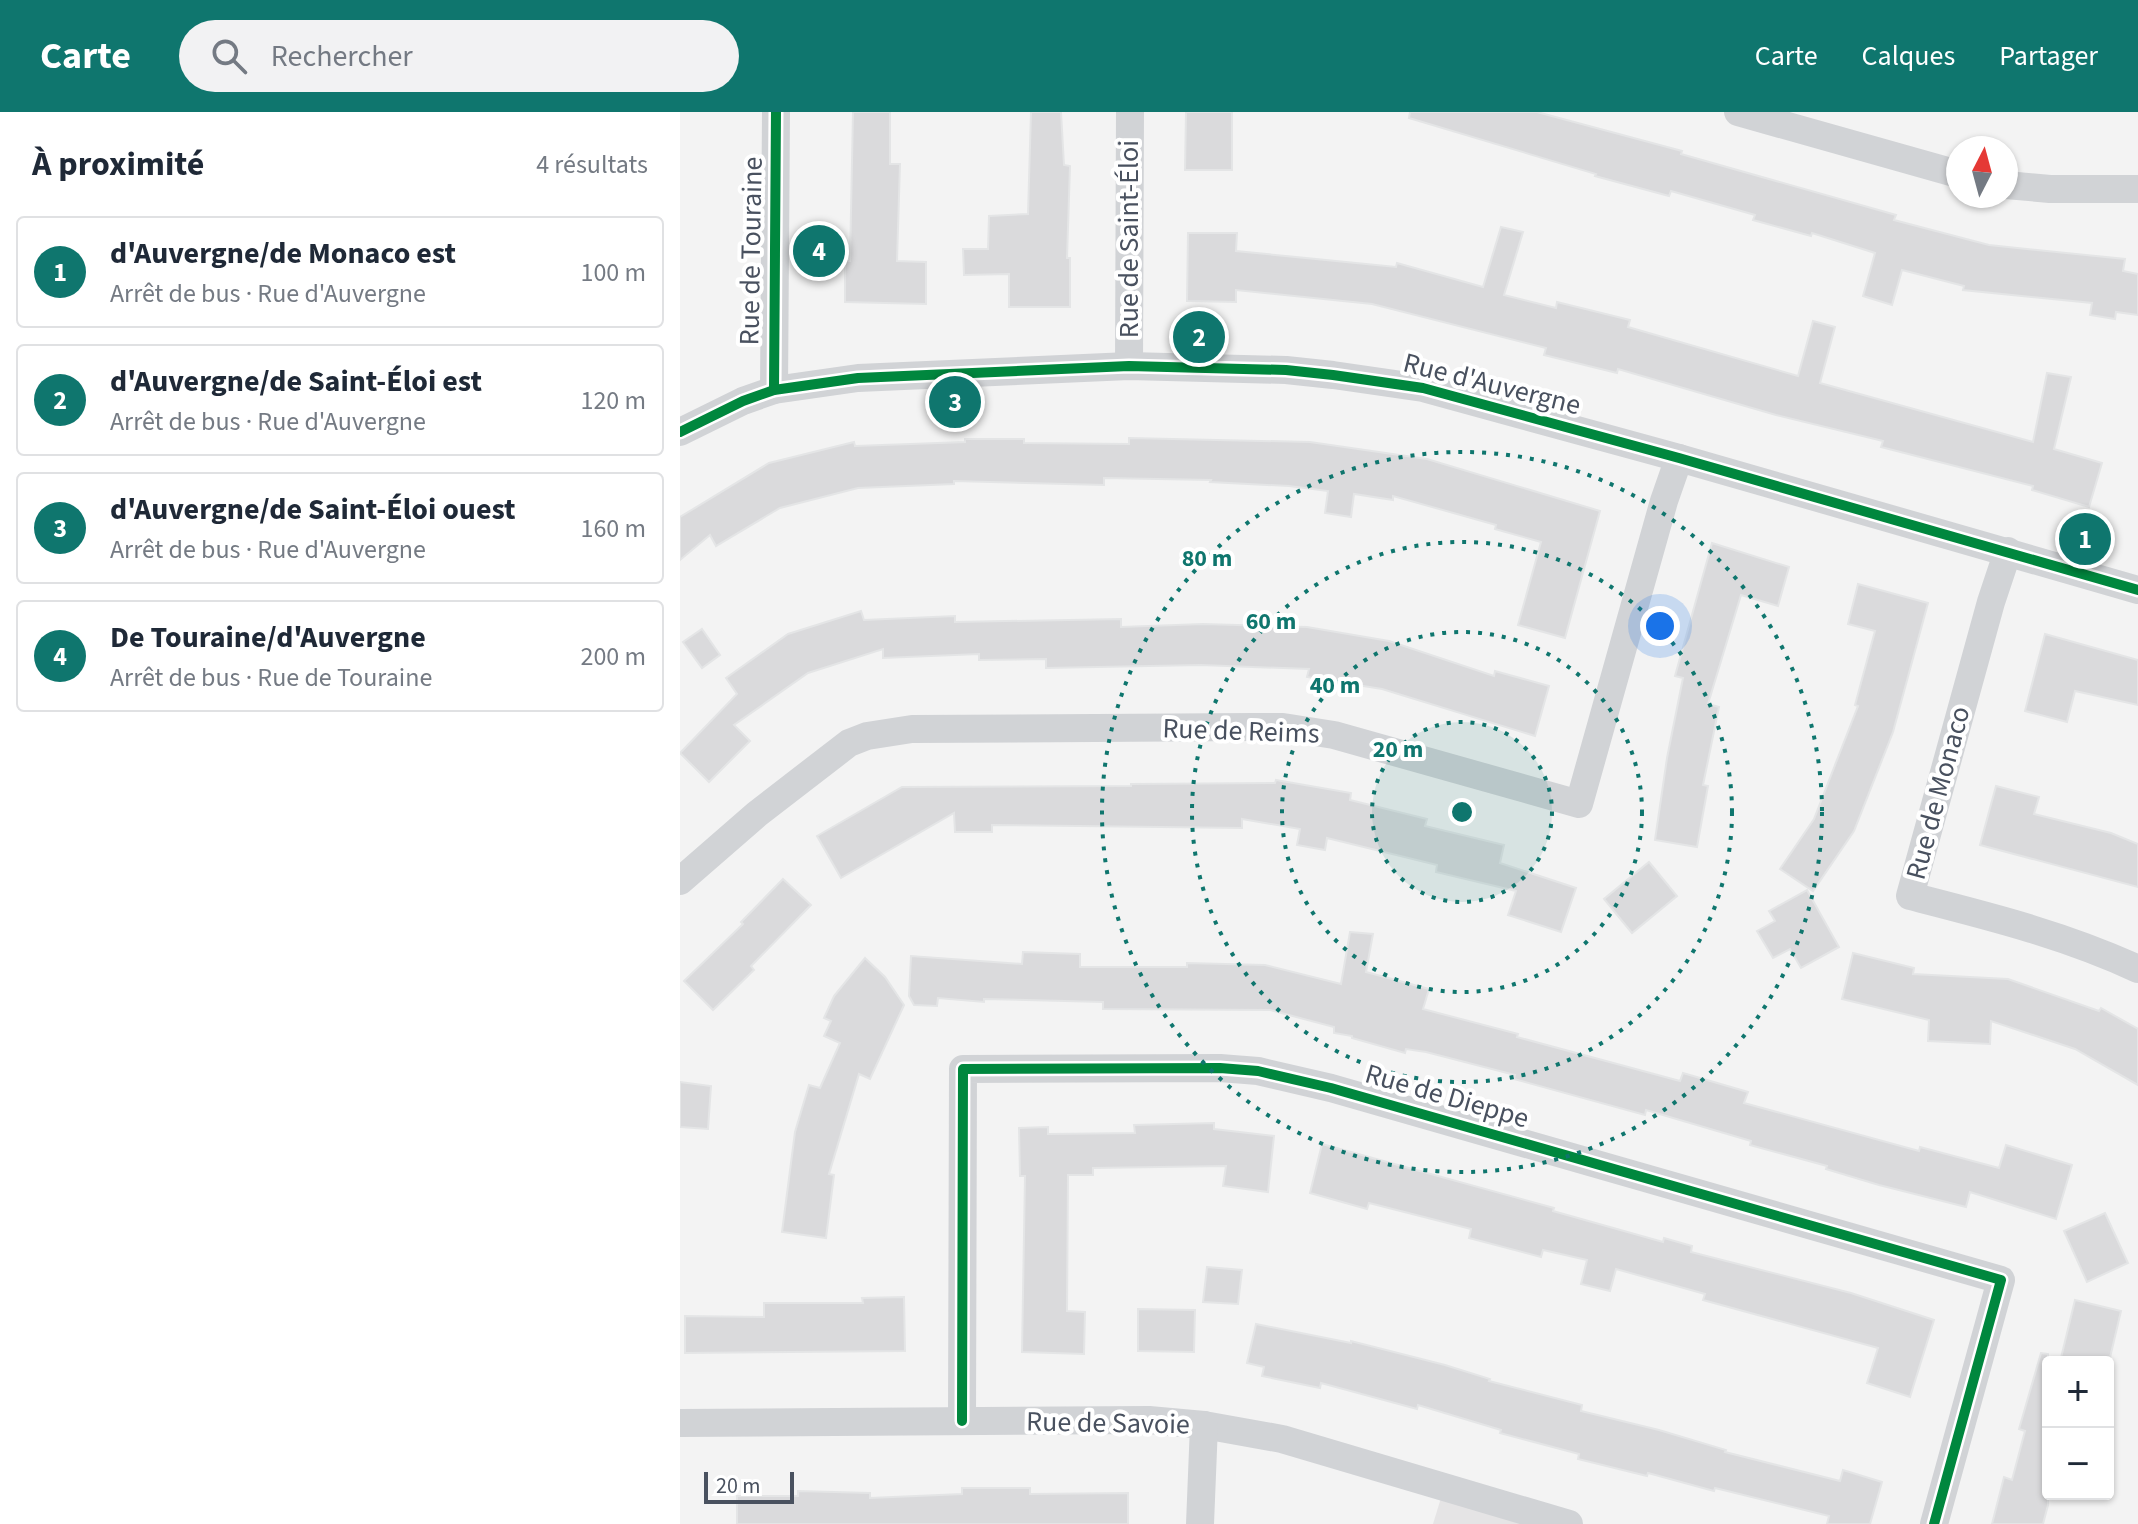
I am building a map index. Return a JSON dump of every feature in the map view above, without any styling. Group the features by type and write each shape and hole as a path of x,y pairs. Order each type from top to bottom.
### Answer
{"street":[{"name":"Rue de Touraine","path":"774,390 776,112"},
{"name":"Rue de Saint-Éloi","path":"1129,366 1130,112"},
{"path":"1738,112 1946,171"},
{"path":"2018,186 2138,189"},
{"name":"Rue d'Auvergne","path":"680,432 774,390 821,381 1129,366 1286,370 1409,386 1679,458 2138,590"},
{"name":"Rue de Reims","path":"680,881 757,814 849,743 867,736 912,729 1268,727 1309,730 1367,743 1579,804 1664,501 1679,458"},
{"name":"Rue de Monaco","path":"2008,551 1991,602 1910,896 2067,939 2138,969"},
{"name":"Rue de Dieppe","path":"962,1421 963,1069 1220,1068 1258,1071 1331,1088 2001,1280 1934,1524"},
{"name":"Rue de Savoie","path":"680,1423 1149,1420 1204,1425 1282,1439 1569,1524"},
{"path":"1200,1524 1204,1425"}],"shaded area":[{"path":"1444,1488 1569,1524 1433,1524"}],"building":[{"path":"853,112 890,112 890,164 900,164 897,261 926,262 926,304 845,302 845,261 850,261"},
{"path":"1031,112 1061,112 1064,165 1070,166 1067,258 1070,258 1070,307 1009,307 1009,274 964,275 963,249 988,249 989,216 1028,214"},
{"path":"1186,112 1232,112 1232,170 1185,170"},
{"path":"1410,112 1537,112 1682,151 1681,154 1896,215 1894,220 1989,245 2125,259 2123,271 2138,274 2138,315 2116,312 2115,319 2090,315 2092,303 1963,290 1964,286 1902,270 1892,305 1863,296 1875,253 1812,233 1811,236 1753,220 1755,215 1671,191 1669,196 1595,176 1409,118"},
{"path":"1501,227 1523,232 1504,295 1556,308 1557,302 1630,320 1628,327 1798,376 1813,321 1835,327 1820,383 2033,442 2047,373 2071,377 2054,449 2102,463 2089,507 2032,490 2033,486 1881,447 1883,441 1776,415 1618,369 1617,373 1544,355 1546,348 1372,304 1236,290 1236,302 1187,301 1188,233 1237,233 1236,251 1396,267 1397,263 1483,287"},
{"path":"1129,438 1310,442 1427,459 1600,511 1565,638 1518,625 1541,542 1495,529 1496,525 1393,496 1393,500 1354,494 1351,517 1325,513 1328,491 1289,486 1211,480 1104,478 1104,485 954,481 954,484 858,488 780,508 716,546 710,535 680,560 680,517 769,463 854,442 855,446 965,442 965,439 1024,439 1024,443 1129,444"},
{"path":"1712,543 1789,567 1778,606 1741,595 1708,704 1719,707 1703,785 1708,786 1697,847 1655,840 1683,678 1675,676"},
{"path":"1858,584 1928,603 1893,732 1854,831 1813,891 1780,869 1814,819 1858,706 1855,705 1875,631 1848,624"},
{"path":"861,611 864,620 955,616 955,622 1121,619 1121,627 1203,624 1307,627 1389,641 1494,676 1495,671 1549,686 1535,736 1382,689 1307,677 1309,669 1201,665 1046,668 1046,659 979,660 979,654 883,658 883,649 808,673 734,725 750,741 709,782 680,753 737,694 726,678 788,634"},
{"path":"702,629 720,655 702,668 683,642"},
{"path":"2045,634 2138,660 2138,705 2075,691 2067,722 2025,711"},
{"path":"1276,780 1351,793 1350,800 1427,819 1425,826 1504,845 1500,863 1576,888 1561,932 1508,915 1516,891 1436,872 1437,865 1327,838 1325,850 1297,845 1300,829 1242,819 1242,828 992,825 992,832 955,832 954,813 841,878 817,836 902,787 1131,786 1275,783"},
{"path":"1996,786 2039,797 2034,814 2111,833 2138,844 2138,887 1980,845"},
{"path":"1649,862 1677,896 1632,933 1604,899"},
{"path":"783,879 811,905 751,966 754,970 713,1010 684,981 743,924 741,922"},
{"path":"1807,890 1839,947 1801,968 1790,949 1773,958 1757,931 1775,921 1769,911"},
{"path":"1350,932 1373,934 1366,972 1429,989 1423,1009 1680,1081 1683,1073 1748,1092 1744,1103 1919,1151 1920,1147 1999,1168 2006,1145 2072,1165 2056,1219 1970,1192 1966,1207 1879,1185 1826,1169 1827,1166 1750,1145 1751,1141 1646,1110 1645,1115 1514,1079 1515,1075 1426,1052 1406,1049 1405,1053 1334,1033 1334,1027 1270,1010 1103,1009 1103,1002 984,999 984,1002 938,998 937,1006 914,1005 909,996 911,956 1022,964 1023,952 1080,954 1080,967 1187,967 1187,963 1265,965 1341,984"},
{"path":"1853,953 1914,968 1913,974 2008,979 2099,1011 2101,1008 2138,1029 2138,1085 2075,1049 1991,1021 1990,1044 1928,1041 1929,1020 1842,999"},
{"path":"865,958 885,977 904,1005 870,1079 859,1074 829,1174 834,1175 826,1238 782,1232 795,1132 809,1085 820,1088 840,1043 824,1036 831,1021 824,1018 834,996"},
{"path":"680,1082 711,1086 708,1129 680,1127"},
{"path":"1214,1123 1214,1129 1274,1136 1268,1192 1223,1186 1226,1166 1093,1168 1093,1175 1068,1175 1067,1311 1085,1312 1084,1354 1022,1352 1025,1176 1020,1176 1019,1128 1048,1127 1048,1134 1135,1133 1134,1125"},
{"path":"1322,1144 1554,1208 1553,1211 1663,1242 1664,1238 1692,1246 1691,1252 1851,1293 1934,1320 1910,1397 1867,1383 1878,1348 1703,1300 1705,1294 1616,1269 1610,1291 1581,1284 1587,1260 1543,1250 1541,1257 1469,1238 1471,1229 1369,1203 1367,1209 1310,1193"},
{"path":"2105,1213 2128,1263 2087,1282 2064,1231"},
{"path":"1207,1267 1242,1270 1238,1304 1203,1302"},
{"path":"904,1297 905,1351 685,1353 685,1316 764,1317 764,1303 863,1303 862,1298"},
{"path":"2075,1300 2121,1311 2110,1356 2061,1356"},
{"path":"1138,1309 1195,1310 1194,1352 1138,1351"},
{"path":"1256,1324 1351,1341 1445,1365 1489,1381 1582,1405 1581,1411 1659,1430 1725,1452 1840,1481 1843,1470 1882,1482 1870,1524 1827,1524 1829,1516 1578,1459 1579,1454 1500,1433 1501,1430 1418,1405 1417,1409 1321,1383 1320,1388 1262,1376 1264,1367 1247,1363"},
{"path":"2041,1353 2048,1354 2042,1356 2042,1500 2048,1500 2043,1524 1992,1524 2004,1477 2012,1480 2025,1431 2019,1429"},
{"path":"962,1488 1030,1488 1030,1494 1128,1493 1128,1524 737,1524 737,1496 798,1496 798,1491 870,1493 870,1498 962,1494"}],"cycle path":[{"path":"774,390 776,112"},
{"path":"680,432 743,401 774,390 858,378 1129,366 1286,370 1333,375 1423,388 2138,590"},
{"path":"962,1421 963,1069 1220,1068 1258,1071 1331,1088 2001,1280 1934,1524"}],"place":[{"name":"De Touraine/d'Auvergne","path":"819,251"},
{"name":"d'Auvergne/de Saint-Éloi est","path":"1199,337"},
{"name":"d'Auvergne/de Saint-Éloi ouest","path":"955,402"},
{"name":"d'Auvergne/de Monaco est","path":"2085,539"}]}
